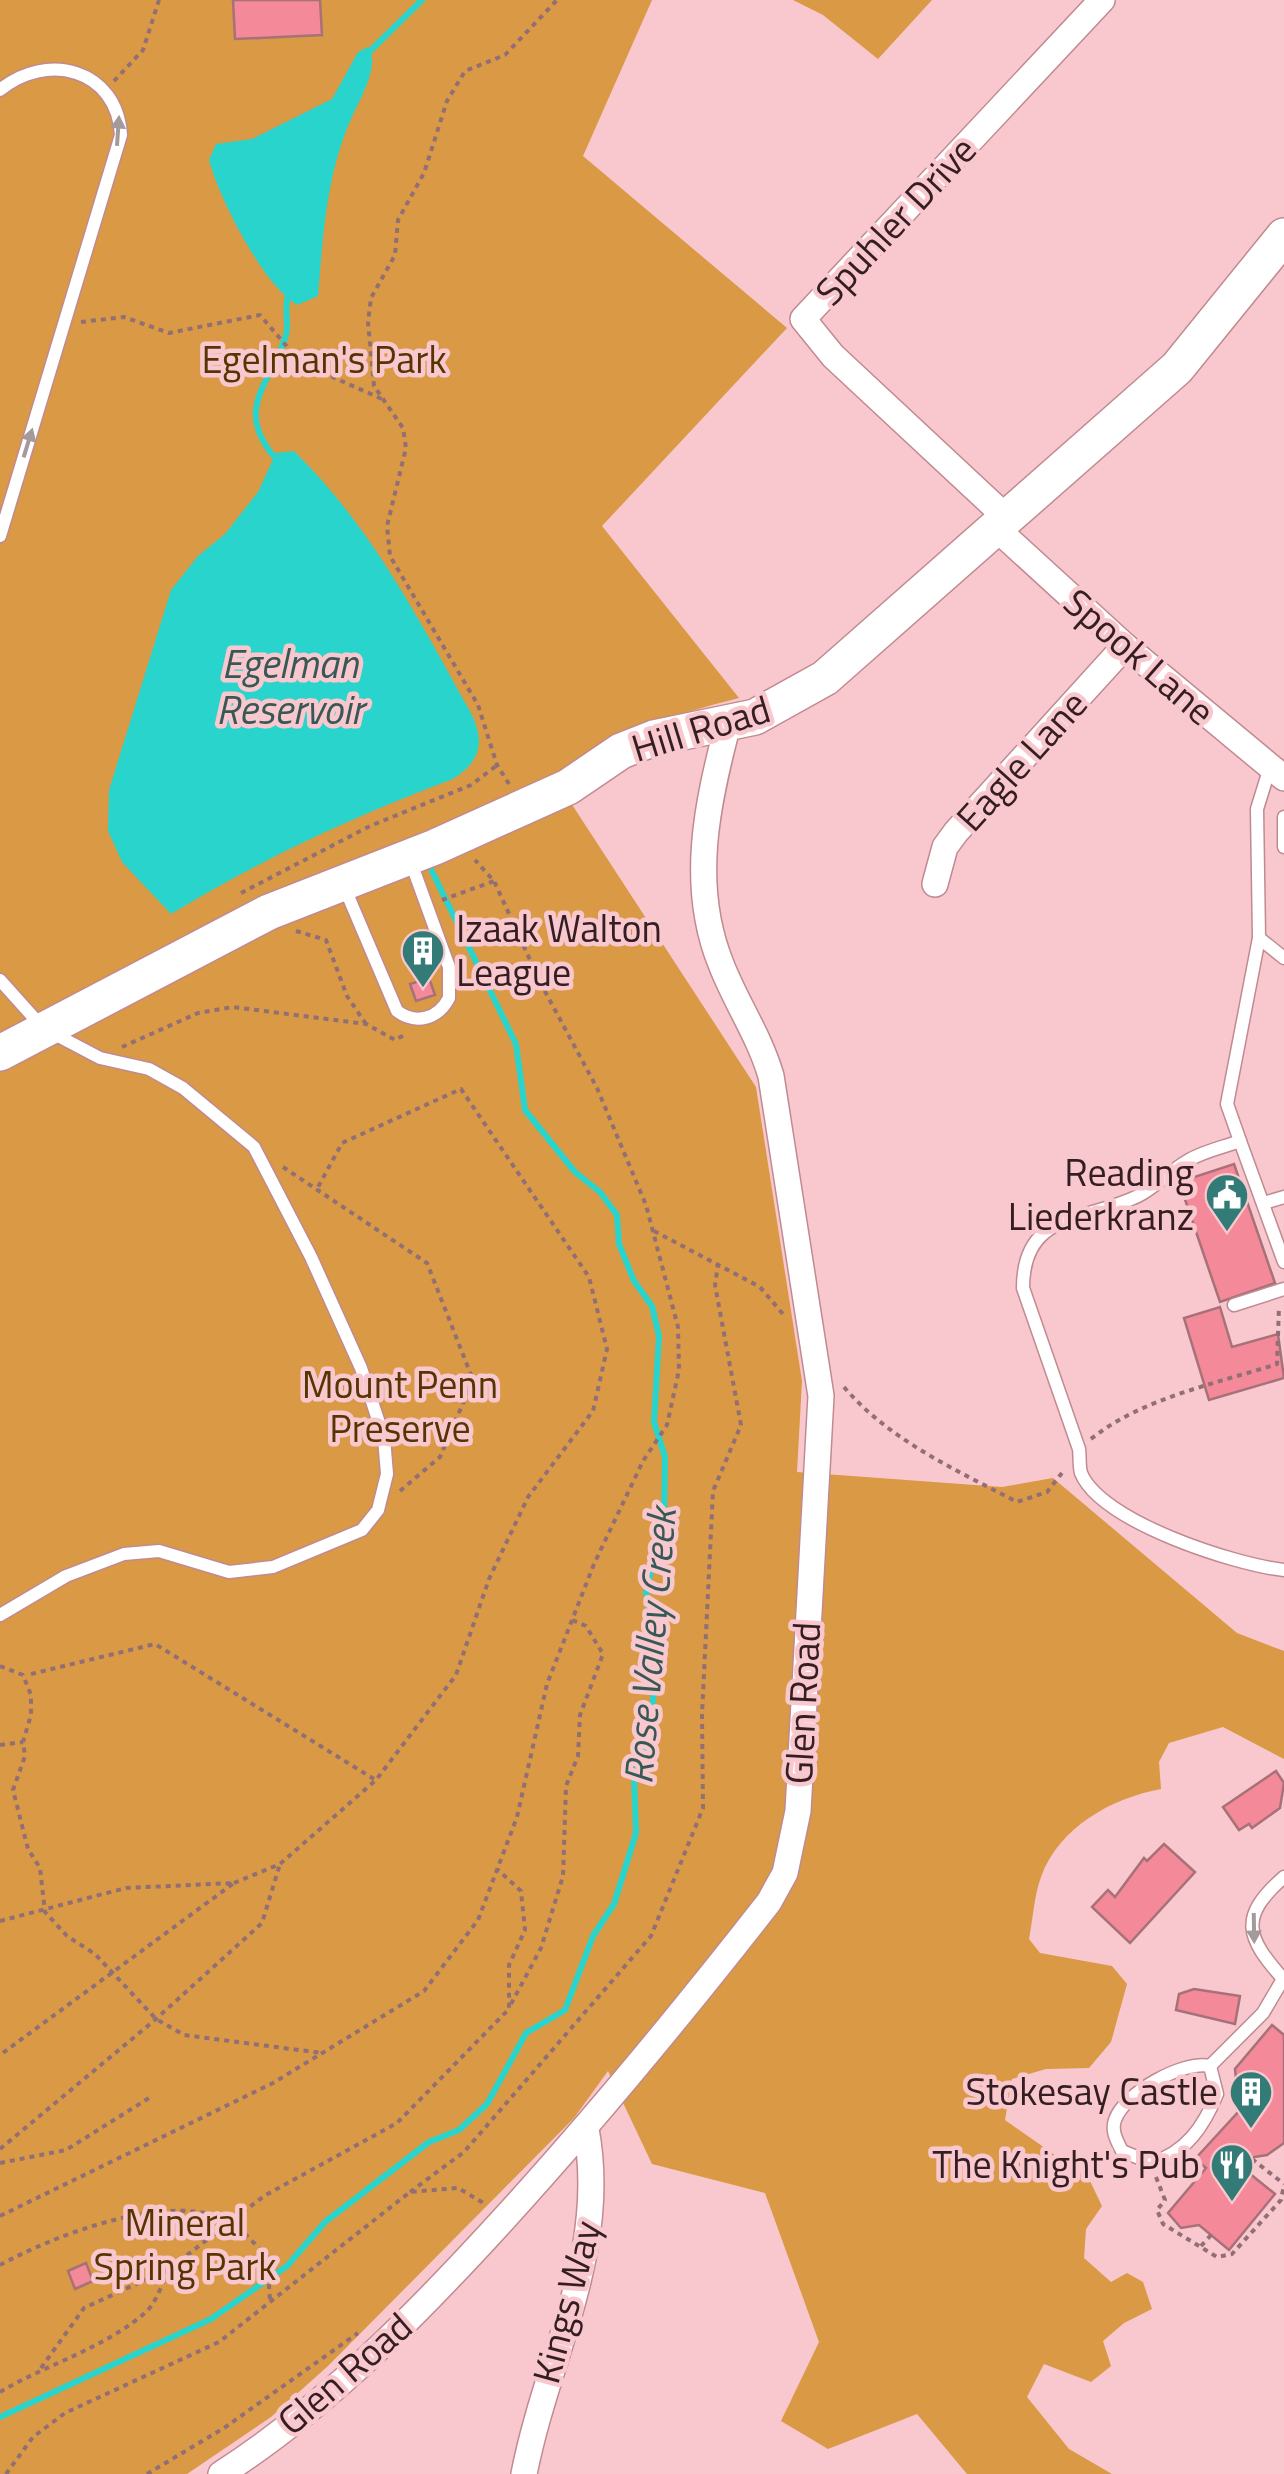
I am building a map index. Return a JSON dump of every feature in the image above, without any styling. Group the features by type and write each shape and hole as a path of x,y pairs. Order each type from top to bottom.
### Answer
{"street":[{"name":"Spuhler Drive","path":"1004,525 833,356 804,319 1102,0"},
{"name":"Hill Road","path":"0,1053 269,912 568,787 638,744 755,718 824,678 1004,525 1177,368 1284,236"},
{"name":"Spook Lane","path":"1004,525 1124,646 1277,772"},
{"name":"Eagle Lane","path":"935,884 945,847 956,832 1124,646"},
{"name":"Glen Road","path":"221,2474 358,2370 506,2216 586,2130 768,1902 785,1873 798,1811 821,1396 771,1076 756,1032 719,960 706,917 702,878 706,824 728,724"},
{"name":"Kings Way","path":"524,2474 583,2270 593,2216 593,2169 586,2130"}],"lane":[{"path":"0,90 19,74 55,68 93,80 120,111 121,134 0,536"},
{"path":"1277,772 1258,809 1259,938 1227,1104 1284,1262"},
{"path":"1284,817 1284,847"},
{"path":"342,882 388,998 406,1018 423,1019 444,1007 452,984 408,856"},
{"path":"1259,938 1284,958"},
{"path":"0,980 43,1028 100,1058 149,1069 183,1088 254,1147 311,1256 361,1368 384,1438 387,1474 378,1510 362,1530 273,1567 229,1572 158,1551 124,1554 66,1576 0,1614"},
{"path":"1240,1141 1190,1159 1139,1196 1040,1233 1028,1248 1022,1288 1080,1449 1082,1473 1130,1517 1215,1555 1248,1566 1284,1570"},
{"path":"1264,1203 1284,1197"},
{"path":"1234,1306 1282,1290"},
{"path":"1210,2066 1216,2094 1209,2113 1180,2150 1151,2163 1135,2160 1122,2151 1114,2134 1114,2120 1138,2093 1190,2067 1210,2066 1263,2013 1283,1980 1254,1946 1251,1933 1253,1912 1284,1877"}],"path":[{"path":"105,92 143,50 158,0"},
{"path":"528,803 497,765 478,706 390,556 388,526 406,448 402,428 382,399 373,370 368,322 372,298 395,255 398,220 430,160 447,101 465,71 505,55 557,0"},
{"path":"64,323 124,317 169,332 260,315 300,362 382,399"},
{"path":"0,2216 273,2083 424,1991 478,1920 517,1817 547,1684 572,1619 652,1444 666,1425 679,1370 678,1327 654,1231 597,1088 541,984 494,881 437,902"},
{"path":"269,912 284,928 326,940 348,996 366,1024"},
{"path":"100,1058 198,1013 233,1007 366,1024 395,1040 423,1019"},
{"path":"0,2055 234,1883 280,1864 376,1780 456,1676 489,1579 528,1497 593,1411 607,1349 589,1277 461,1089 342,1143 316,1189"},
{"path":"254,1147 427,1262 473,1380 440,1458 378,1510"},
{"path":"654,1231 760,1287 860,1406 930,1457 1017,1502 1047,1492 1080,1449 1113,1422 1277,1364 1282,1290"},
{"path":"6,2474 33,2437 65,2413 219,2342 464,2152 651,1936 702,1808 712,1490 741,1425 715,1284 718,1265"},
{"path":"41,2368 84,2308 170,2269 264,2196 397,2123 509,2008 541,1948 563,1876 566,1786 578,1756 580,1715 603,1654 586,1626 572,1619"},
{"path":"31,1674 155,1644 376,1780"},
{"path":"0,1666 23,1675 31,1694 23,1742 26,1756 13,1790 28,1850 40,1868 45,1912 112,1971 156,2020 184,2035 322,2054"},
{"path":"0,1745 23,1742"},
{"path":"0,2149 156,2020 262,1923 280,1864"},
{"path":"497,1869 521,1891 526,1930 508,1965 509,2008"},
{"path":"0,1921 126,1888 234,1883"},
{"path":"0,2163 66,2150 149,2098"},
{"path":"1151,2163 1164,2200 1157,2210 1163,2224 1217,2257 1232,2254 1283,2201 1284,2184 1252,2160"},
{"path":"410,2192 458,2188 506,2216"},
{"path":"0,2265 36,2246 141,2214 201,2212 232,2223 267,2256 270,2302"},
{"path":"1201,2246 1211,2235"},
{"path":"0,2392 41,2368 74,2356 149,2309 170,2269"},
{"path":"147,2474 224,2428 339,2343 370,2327"}],"green space":[{"name":"Mount Penn Preserve","path":"0,0 652,0 583,156 787,328 602,526 739,698 646,727 560,771 569,800 756,1087 802,1381 797,1472 1002,1487 1053,1478 1237,1633 1284,1651 1284,1759 1223,1727 1169,1743 1159,1762 1161,1789 1106,1808 1074,1830 1049,1859 1037,1892 1029,1939 1040,1953 1112,1966 1127,1984 1111,2042 1089,2068 1046,2069 1012,2079 1005,2120 1089,2179 1102,2206 1086,2229 1084,2258 1111,2282 1127,2273 1143,2282 1152,2309 1124,2323 1103,2341 1111,2366 1091,2382 1044,2364 1027,2397 1069,2449 1112,2474 967,2474 917,2414 828,2449 781,2421 819,2342 765,2193 652,2164 608,2071 574,2118 328,2366 271,2417 187,2474 0,2474"},
{"path":"793,0 932,0 878,59 823,15"}],"water":[{"path":"368,47 370,73 331,184 318,296 297,305 270,279 244,239 209,160 216,144 252,139 332,99 358,52"},
{"name":"Egelman Reservoir","path":"294,451 347,511 392,575 471,713 478,733 478,750 470,765 453,779 309,840 171,914 122,862 108,831 109,790 171,590 198,556 225,534 258,492 276,453"}],"building":[{"path":"233,0 320,0 322,35 235,39"},
{"name":"Izaak Walton League","path":"429,978 435,995 416,1001 410,984"},
{"name":"Reading Liederkranz","path":"1234,1164 1275,1283 1220,1302 1179,1182"},
{"path":"1220,1307 1232,1347 1278,1334 1284,1378 1209,1400 1184,1318"},
{"path":"1276,1771 1284,1783 1280,1808 1252,1828 1249,1824 1239,1830 1223,1807"},
{"path":"1164,1844 1195,1872 1130,1943 1092,1907 1108,1890 1115,1897 1144,1858 1147,1861"},
{"path":"1194,1989 1240,1996 1235,2024 1176,2010 1179,1994"},
{"name":"Stokesay Castle","path":"1272,2025 1284,2035 1284,2143 1267,2155 1254,2157 1249,2173 1275,2194 1229,2250 1199,2225 1181,2228 1168,2213 1206,2168 1195,2159 1239,2111 1235,2069"},
{"path":"86,2263 93,2281 75,2289 68,2271"}],"waterway":[{"path":"366,55 422,0"},
{"path":"276,459 263,441 256,411 286,335 288,295"},
{"name":"Rose Valley Creek","path":"0,2417 211,2319 287,2266 325,2222 429,2142 459,2130 487,2104 526,2033 565,2010 593,1936 614,1904 636,1833 634,1775 649,1736 657,1661 646,1592 664,1516 665,1457 654,1422 659,1336 652,1306 634,1281 619,1244 617,1215 600,1192 575,1172 525,1110 516,1044 428,863"}],"place":[{"name":"Izaak Walton League","path":"423,989"},
{"name":"Reading Liederkranz","path":"1227,1233"},
{"name":"Stokesay Castle","path":"1251,2130"},
{"name":"The Knight's Pub","path":"1232,2203"}],"park label":[{"name":"Egelman's Park","path":"324,360"},
{"name":"Mineral Spring Park","path":"185,2245"}]}
